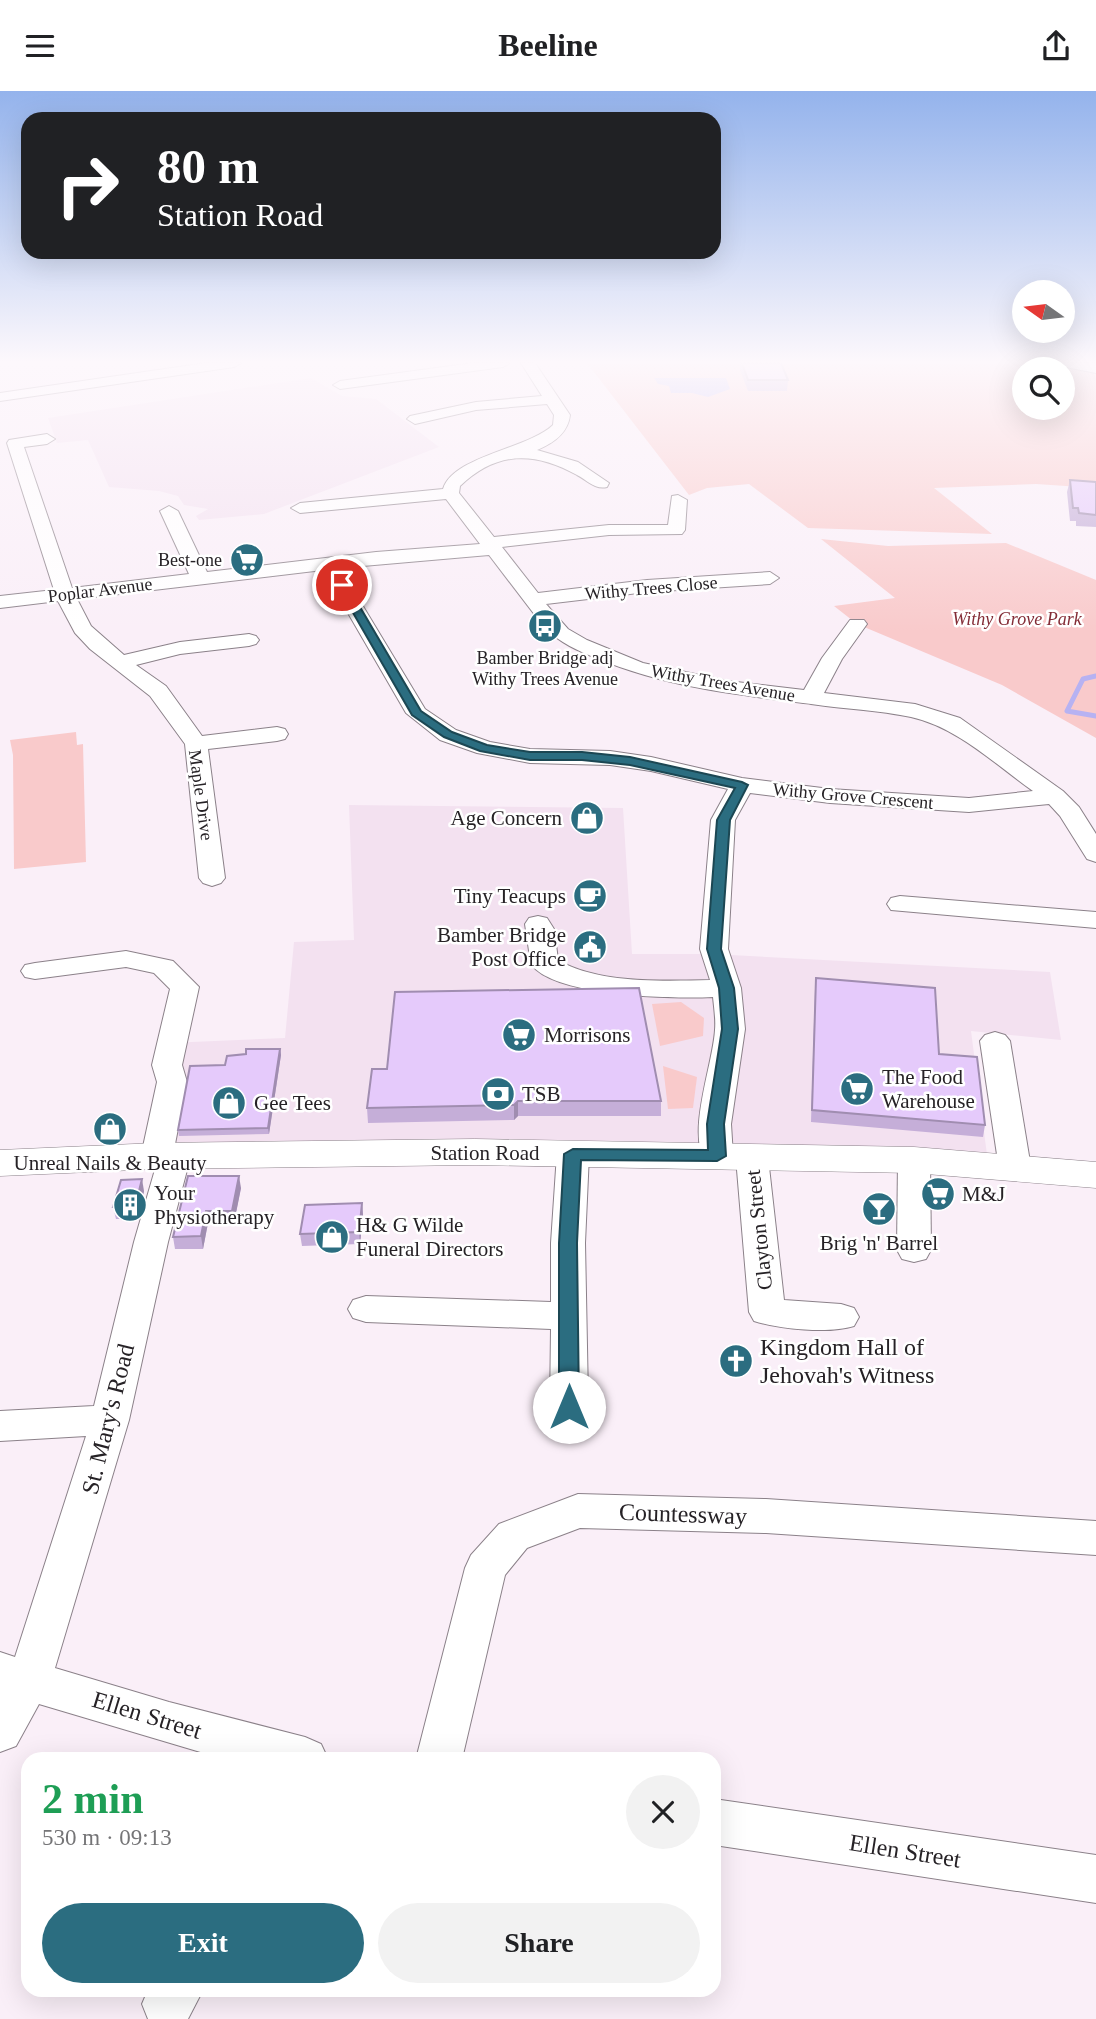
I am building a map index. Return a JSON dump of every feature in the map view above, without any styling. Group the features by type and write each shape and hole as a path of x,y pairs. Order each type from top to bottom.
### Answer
{"main road":[{"name":"Station Road","path":"0,1163 166,1156 475,1152 914,1160 1096,1175"}],"street":[{"name":"Maple Drive","path":"19,453 65,595 82,629 97,645 158,691 196,744 212,878"},
{"path":"300,508 451,493 452,485 470,469 511,453"},
{"path":"531,453 568,462 587,471 601,483"},
{"name":"Withy Trees Avenue","path":"451,493 531,600 561,633 580,644 636,667 728,687 915,711 952,723 1055,796 1070,812 1096,854"},
{"name":"Poplar Avenue","path":"0,602 609,530 676,530 678,500"},
{"path":"169,511 200,578"},
{"name":"Withy Grove Crescent","path":"329,563 416,713 448,735 485,748 530,756 610,758 651,764 742,785 858,798 969,805 1055,796"},
{"name":"Withy Trees Close","path":"531,600 647,586 770,577"},
{"path":"811,698 832,658 858,624"},
{"path":"121,661 180,648 249,640"},
{"path":"196,744 277,734"},
{"path":"734,1156 715,1124 730,1029 727,988 714,949 723,820 742,785"},
{"path":"900,904 1096,920"},
{"path":"538,924 545,964 566,976 584,981 698,991 727,988"},
{"name":"St. Mary's Road","path":"0,1731 15,1676 75,1540 110,1420 151,1242 166,1156 172,1082 167,1065 185,986 163,967 126,959 70,954 35,971"},
{"path":"995,1041 1015,1168"},
{"path":"573,1154 568,1316 569,1407 576,1409"},
{"name":"Clayton Street","path":"734,1156 767,1312 841,1317"},
{"path":"914,1160 914,1250"},
{"path":"366,1309 568,1316"},
{"path":"0,1426 110,1420"},
{"name":"Countessway","path":"441,1752 486,1569 513,1536 578,1511 766,1516 1096,1538"},
{"name":"Ellen Street","path":"15,1676 274,1752"},
{"name":"Ellen Street","path":"721,1823 1096,1879"}],"shaded area":[{"path":"94,453 423,453 264,514 199,520 196,516 208,509 184,505 178,496 159,491 109,487"},
{"path":"349,805 623,808 632,954 712,954 1050,972 1061,1040 971,1031 987,1155 143,1150 168,1043 285,1038 294,942 354,940"}],"green space":[{"path":"657,453 1096,453 1096,488 1036,484 934,488 992,534 808,528 749,484 707,488 689,495"},
{"name":"Withy Grove Park","path":"821,539 888,546 1006,543 1096,580 1096,738 1002,685 857,624 834,606 895,598"},
{"path":"76,732 77,745 83,744 86,862 14,869 13,755 10,740"},
{"path":"681,1002 704,1018 703,1036 660,1046 652,1004"},
{"path":"663,1066 697,1077 693,1108 668,1109"}],"building":[{"path":"1070,480 1096,482 1096,515 1079,513 1078,508 1073,508"},
{"name":"The Food Warehouse","path":"816,978 935,988 939,1054 977,1057 985,1125 812,1110"},
{"name":"Morrisons","path":"639,988 661,1101 518,1101 514,1105 367,1108 372,1069 387,1069 395,992"},
{"name":"Gee Tees","path":"246,1049 280,1049 268,1128 178,1130 190,1066 225,1065 227,1056 246,1054"},
{"path":"188,1176 239,1176 232,1211 206,1211 201,1236 173,1237"},
{"path":"142,1179 135,1207 113,1207 121,1180"},
{"path":"362,1203 359,1232 300,1234 305,1205"}],"waterway":[{"path":"1096,676 1083,679 1067,711 1096,716"}],"place":[{"name":"Best-one","path":"247,560"},
{"name":"Bamber Bridge adj Withy Trees Avenue","path":"545,626"},
{"name":"Age Concern","path":"587,818"},
{"name":"Tiny Teacups","path":"590,896"},
{"name":"Bamber Bridge Post Office","path":"590,947"},
{"name":"Morrisons","path":"519,1035"},
{"name":"The Food Warehouse","path":"857,1089"},
{"name":"TSB","path":"498,1094"},
{"name":"Gee Tees","path":"229,1103"},
{"name":"Unreal Nails & Beauty","path":"110,1129"},
{"name":"M&J","path":"938,1194"},
{"name":"Your Physiotherapy","path":"130,1205"},
{"name":"Brig 'n' Barrel","path":"879,1209"},
{"name":"H& G Wilde Funeral Directors","path":"332,1237"},
{"name":"Kingdom Hall of Jehovah's Witness","path":"736,1361"}],"route":[{"path":"342,585 416,713 448,735 485,748 530,756 610,758 651,764 742,785 723,820 714,949 727,988 730,1029 715,1124 717,1156 573,1154 568,1243 569,1407"}]}
